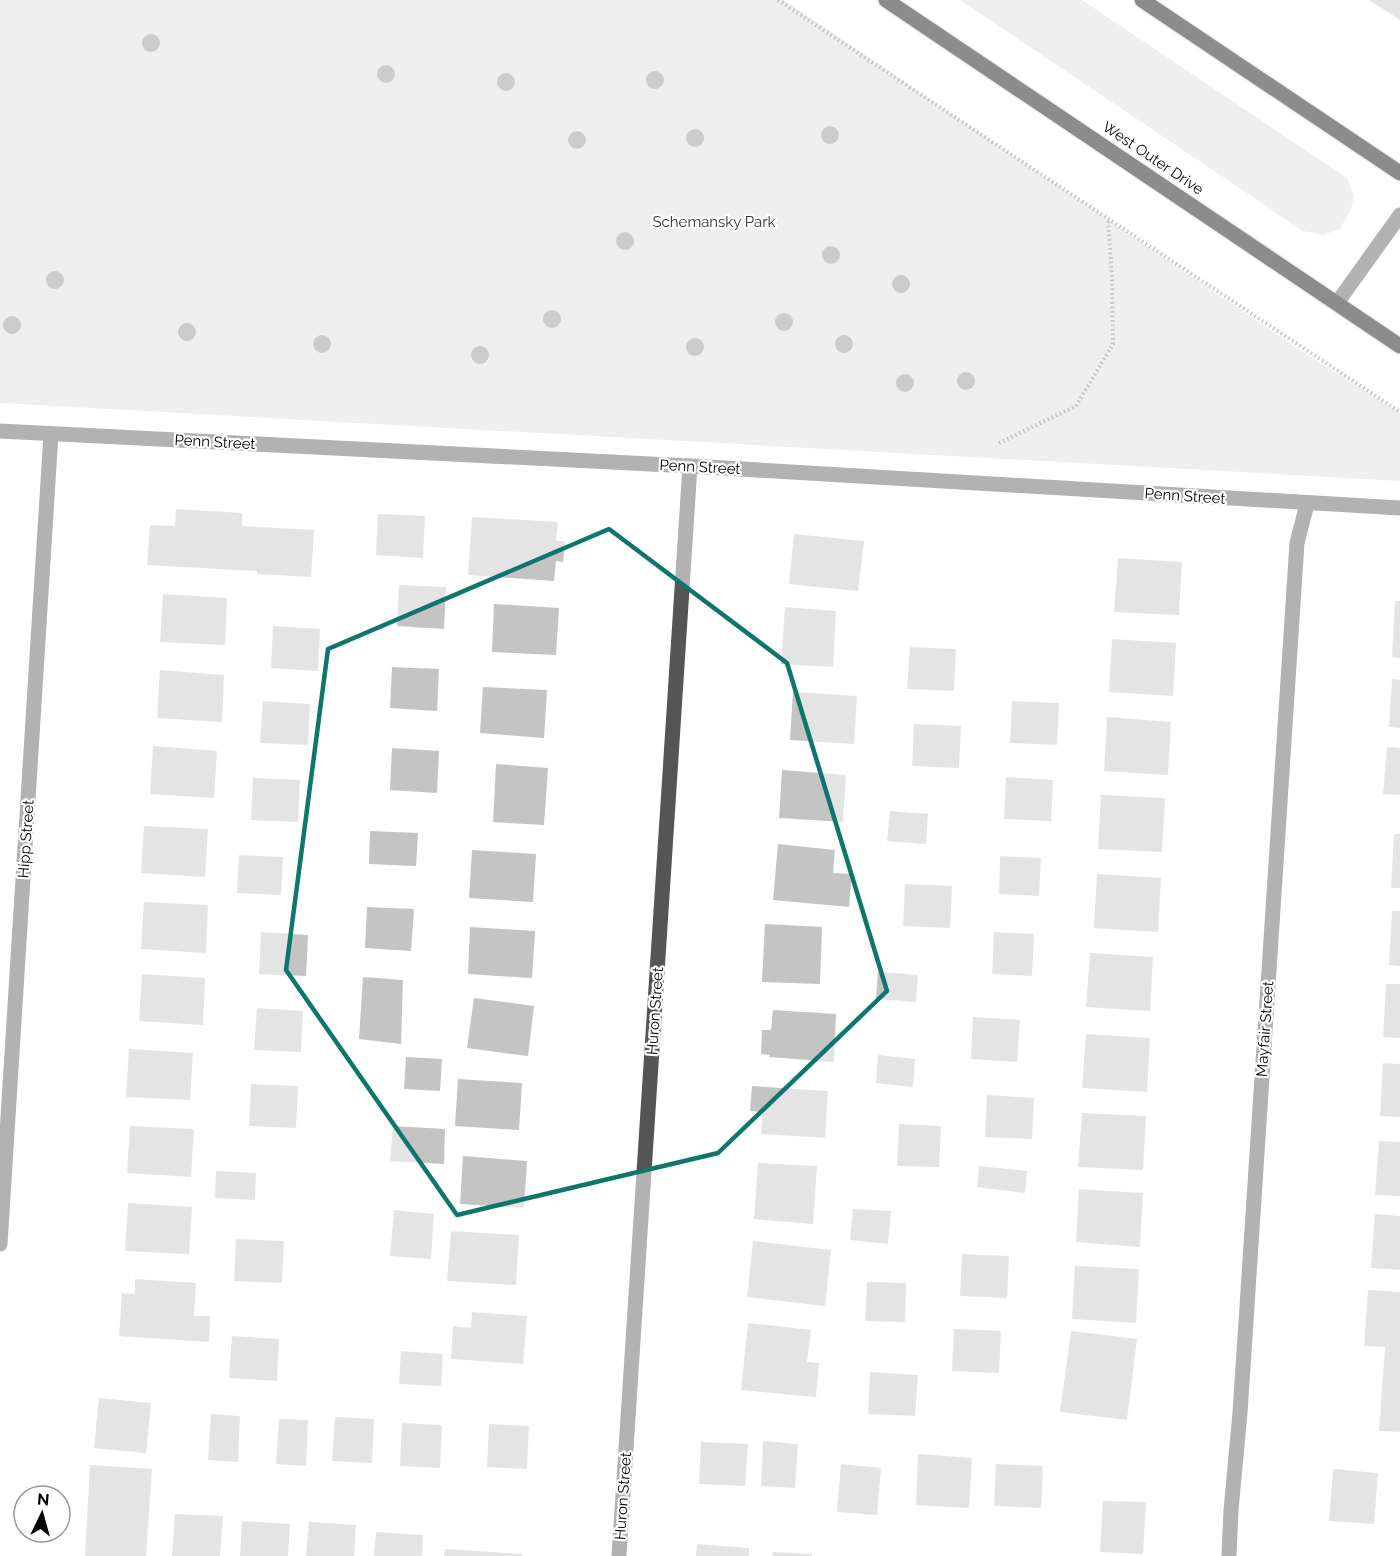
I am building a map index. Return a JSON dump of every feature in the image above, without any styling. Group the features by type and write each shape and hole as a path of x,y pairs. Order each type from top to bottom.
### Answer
{"main road":[{"name":"West Outer Drive","path":"886,0 1400,346"},
{"path":"1142,0 1400,173"}],"street":[{"path":"1337,303 1400,215"},
{"name":"Penn Street","path":"0,431 690,466 1400,508"},
{"name":"Hipp Street","path":"0,1244 51,434"},
{"name":"Huron Street","path":"619,1556 690,466"},
{"name":"Mayfair Street","path":"1229,1556 1297,543 1307,504"}],"path":[{"path":"778,0 1400,412"},
{"path":"999,443 1076,406 1113,344 1108,219"}],"highlighted area":[{"path":"609,529 787,663 887,991 718,1153 457,1215 286,970 328,649"}],"green space":[{"name":"Schemansky Park","path":"0,0 784,0 1300,350 1400,413 1400,481 0,403"},
{"path":"960,0 1082,0 1347,178 1354,196 1351,209 1340,229 1323,235 1303,231"}],"building":[{"path":"1369,0 1400,0 1400,20"},
{"path":"176,509 242,513 242,526 314,530 311,577 257,574 257,571 147,565 150,525 175,526"},
{"path":"378,514 425,516 423,558 376,555"},
{"path":"472,517 558,522 556,541 565,541 563,562 556,561 554,581 468,575"},
{"path":"794,534 864,541 858,591 789,584"},
{"path":"1118,558 1182,562 1179,615 1114,612"},
{"path":"399,585 446,587 444,629 397,626"},
{"path":"163,594 227,598 225,645 160,642"},
{"path":"1395,601 1400,601 1400,658 1392,657"},
{"path":"494,604 559,608 556,655 492,652"},
{"path":"785,607 836,611 833,667 781,664"},
{"path":"273,626 320,629 318,671 271,668"},
{"path":"1112,639 1176,643 1173,696 1109,692"},
{"path":"910,647 956,649 954,691 907,689"},
{"path":"392,667 439,669 437,711 390,708"},
{"path":"160,670 224,675 222,722 157,718"},
{"path":"1392,679 1400,680 1400,728 1389,727"},
{"path":"483,687 547,690 544,738 480,733"},
{"path":"793,692 857,696 854,744 790,740"},
{"path":"263,701 310,704 308,745 260,743"},
{"path":"1012,701 1059,703 1057,745 1010,743"},
{"path":"1107,717 1171,722 1168,775 1104,771"},
{"path":"914,724 961,726 959,768 912,766"},
{"path":"153,746 217,751 214,798 150,794"},
{"path":"1387,747 1400,748 1400,795 1383,794"},
{"path":"392,748 439,751 437,793 390,790"},
{"path":"496,764 548,768 544,825 493,822"},
{"path":"782,770 846,775 843,822 779,818"},
{"path":"1006,777 1053,780 1051,821 1004,819"},
{"path":"253,778 300,780 298,822 251,820"},
{"path":"1101,795 1165,798 1162,852 1098,849"},
{"path":"890,811 928,814 926,844 887,841"},
{"path":"144,826 208,829 205,877 141,873"},
{"path":"370,831 418,833 416,866 369,864"},
{"path":"1394,834 1400,834 1400,888 1391,888"},
{"path":"778,844 835,850 833,873 852,874 849,907 773,900"},
{"path":"472,850 536,854 533,902 469,898"},
{"path":"239,855 283,857 281,895 237,893"},
{"path":"1000,856 1041,858 1039,896 999,894"},
{"path":"1097,874 1161,878 1158,932 1094,928"},
{"path":"905,884 952,886 950,928 903,926"},
{"path":"144,902 208,905 206,953 141,949"},
{"path":"367,907 414,909 411,951 365,948"},
{"path":"1392,911 1400,911 1400,966 1389,965"},
{"path":"765,924 822,927 820,984 762,982"},
{"path":"470,927 535,931 532,978 468,974"},
{"path":"261,932 308,935 306,976 259,974"},
{"path":"994,932 1034,934 1032,976 992,974"},
{"path":"1090,953 1153,957 1150,1011 1086,1007"},
{"path":"878,972 918,975 916,1002 876,999"},
{"path":"142,974 205,978 203,1025 139,1021"},
{"path":"363,977 403,980 401,1044 359,1039"},
{"path":"1386,984 1400,984 1400,1038 1383,1037"},
{"path":"474,998 534,1006 528,1056 467,1048"},
{"path":"257,1008 303,1011 301,1052 254,1050"},
{"path":"773,1010 836,1014 834,1062 769,1057 770,1055 761,1054 762,1030 771,1030"},
{"path":"973,1017 1020,1020 1017,1062 971,1059"},
{"path":"1086,1034 1150,1038 1147,1092 1082,1088"},
{"path":"129,1049 193,1053 190,1100 126,1097"},
{"path":"878,1055 915,1059 913,1087 876,1083"},
{"path":"406,1057 442,1059 440,1091 404,1089"},
{"path":"1383,1063 1400,1064 1400,1117 1380,1116"},
{"path":"458,1079 522,1083 519,1130 455,1126"},
{"path":"251,1084 298,1086 296,1128 249,1126"},
{"path":"752,1086 828,1091 825,1138 761,1134 763,1112 750,1111"},
{"path":"987,1095 1034,1098 1032,1139 985,1137"},
{"path":"1082,1113 1146,1116 1143,1170 1078,1167"},
{"path":"899,1124 941,1126 939,1167 897,1166"},
{"path":"130,1126 194,1129 191,1177 127,1173"},
{"path":"393,1126 445,1129 444,1164 390,1161"},
{"path":"1379,1141 1400,1142 1400,1196 1375,1195"},
{"path":"463,1156 527,1161 524,1208 460,1204"},
{"path":"758,1163 817,1166 813,1224 754,1219"},
{"path":"979,1166 1027,1171 1025,1193 977,1187"},
{"path":"216,1171 256,1173 255,1200 215,1198"},
{"path":"1079,1189 1143,1193 1140,1247 1076,1242"},
{"path":"128,1203 192,1207 189,1254 125,1251"},
{"path":"853,1209 891,1211 888,1244 850,1240"},
{"path":"394,1210 434,1214 431,1259 390,1256"},
{"path":"1375,1214 1400,1216 1400,1270 1371,1268"},
{"path":"451,1231 519,1235 516,1285 447,1281"},
{"path":"236,1239 284,1241 282,1283 234,1281"},
{"path":"753,1241 831,1250 825,1306 747,1297"},
{"path":"962,1254 1009,1256 1007,1298 960,1296"},
{"path":"1075,1266 1139,1269 1136,1323 1072,1319"},
{"path":"135,1279 196,1283 194,1316 210,1316 209,1342 119,1336 122,1293 135,1294"},
{"path":"867,1282 906,1283 905,1322 865,1321"},
{"path":"1368,1290 1400,1292 1400,1432 1379,1431 1385,1347 1364,1346"},
{"path":"472,1312 527,1316 523,1364 451,1359 453,1326 471,1328"},
{"path":"748,1323 811,1330 807,1362 819,1363 816,1397 741,1390"},
{"path":"954,1329 1001,1331 999,1373 952,1371"},
{"path":"1071,1331 1137,1339 1127,1420 1060,1412"},
{"path":"232,1336 279,1339 277,1381 229,1378"},
{"path":"401,1351 443,1354 441,1386 399,1384"},
{"path":"870,1372 918,1375 915,1416 868,1414"},
{"path":"99,1398 151,1403 146,1453 94,1448"},
{"path":"211,1414 240,1416 238,1462 208,1460"},
{"path":"335,1417 374,1419 372,1463 332,1461"},
{"path":"279,1419 308,1420 306,1466 276,1464"},
{"path":"402,1423 442,1425 440,1468 400,1466"},
{"path":"489,1424 529,1426 527,1469 487,1467"},
{"path":"763,1441 798,1444 795,1488 761,1486"},
{"path":"701,1442 748,1444 745,1486 699,1484"},
{"path":"918,1454 972,1458 969,1508 916,1505"},
{"path":"841,1464 881,1468 877,1515 837,1512"},
{"path":"996,1464 1043,1466 1041,1508 994,1506"},
{"path":"90,1465 152,1469 146,1556 85,1556"},
{"path":"1333,1469 1378,1473 1374,1524 1329,1521"},
{"path":"1103,1501 1146,1502 1143,1554 1100,1552"},
{"path":"175,1514 223,1516 220,1556 172,1556"},
{"path":"242,1521 290,1524 288,1556 240,1556"},
{"path":"309,1522 356,1525 354,1556 306,1556"},
{"path":"376,1532 423,1535 422,1556 374,1556"},
{"path":"697,1544 749,1548 749,1556 696,1556"},
{"path":"445,1549 522,1554 522,1556 444,1556"},
{"path":"773,1552 812,1554 812,1556 772,1556"}]}
